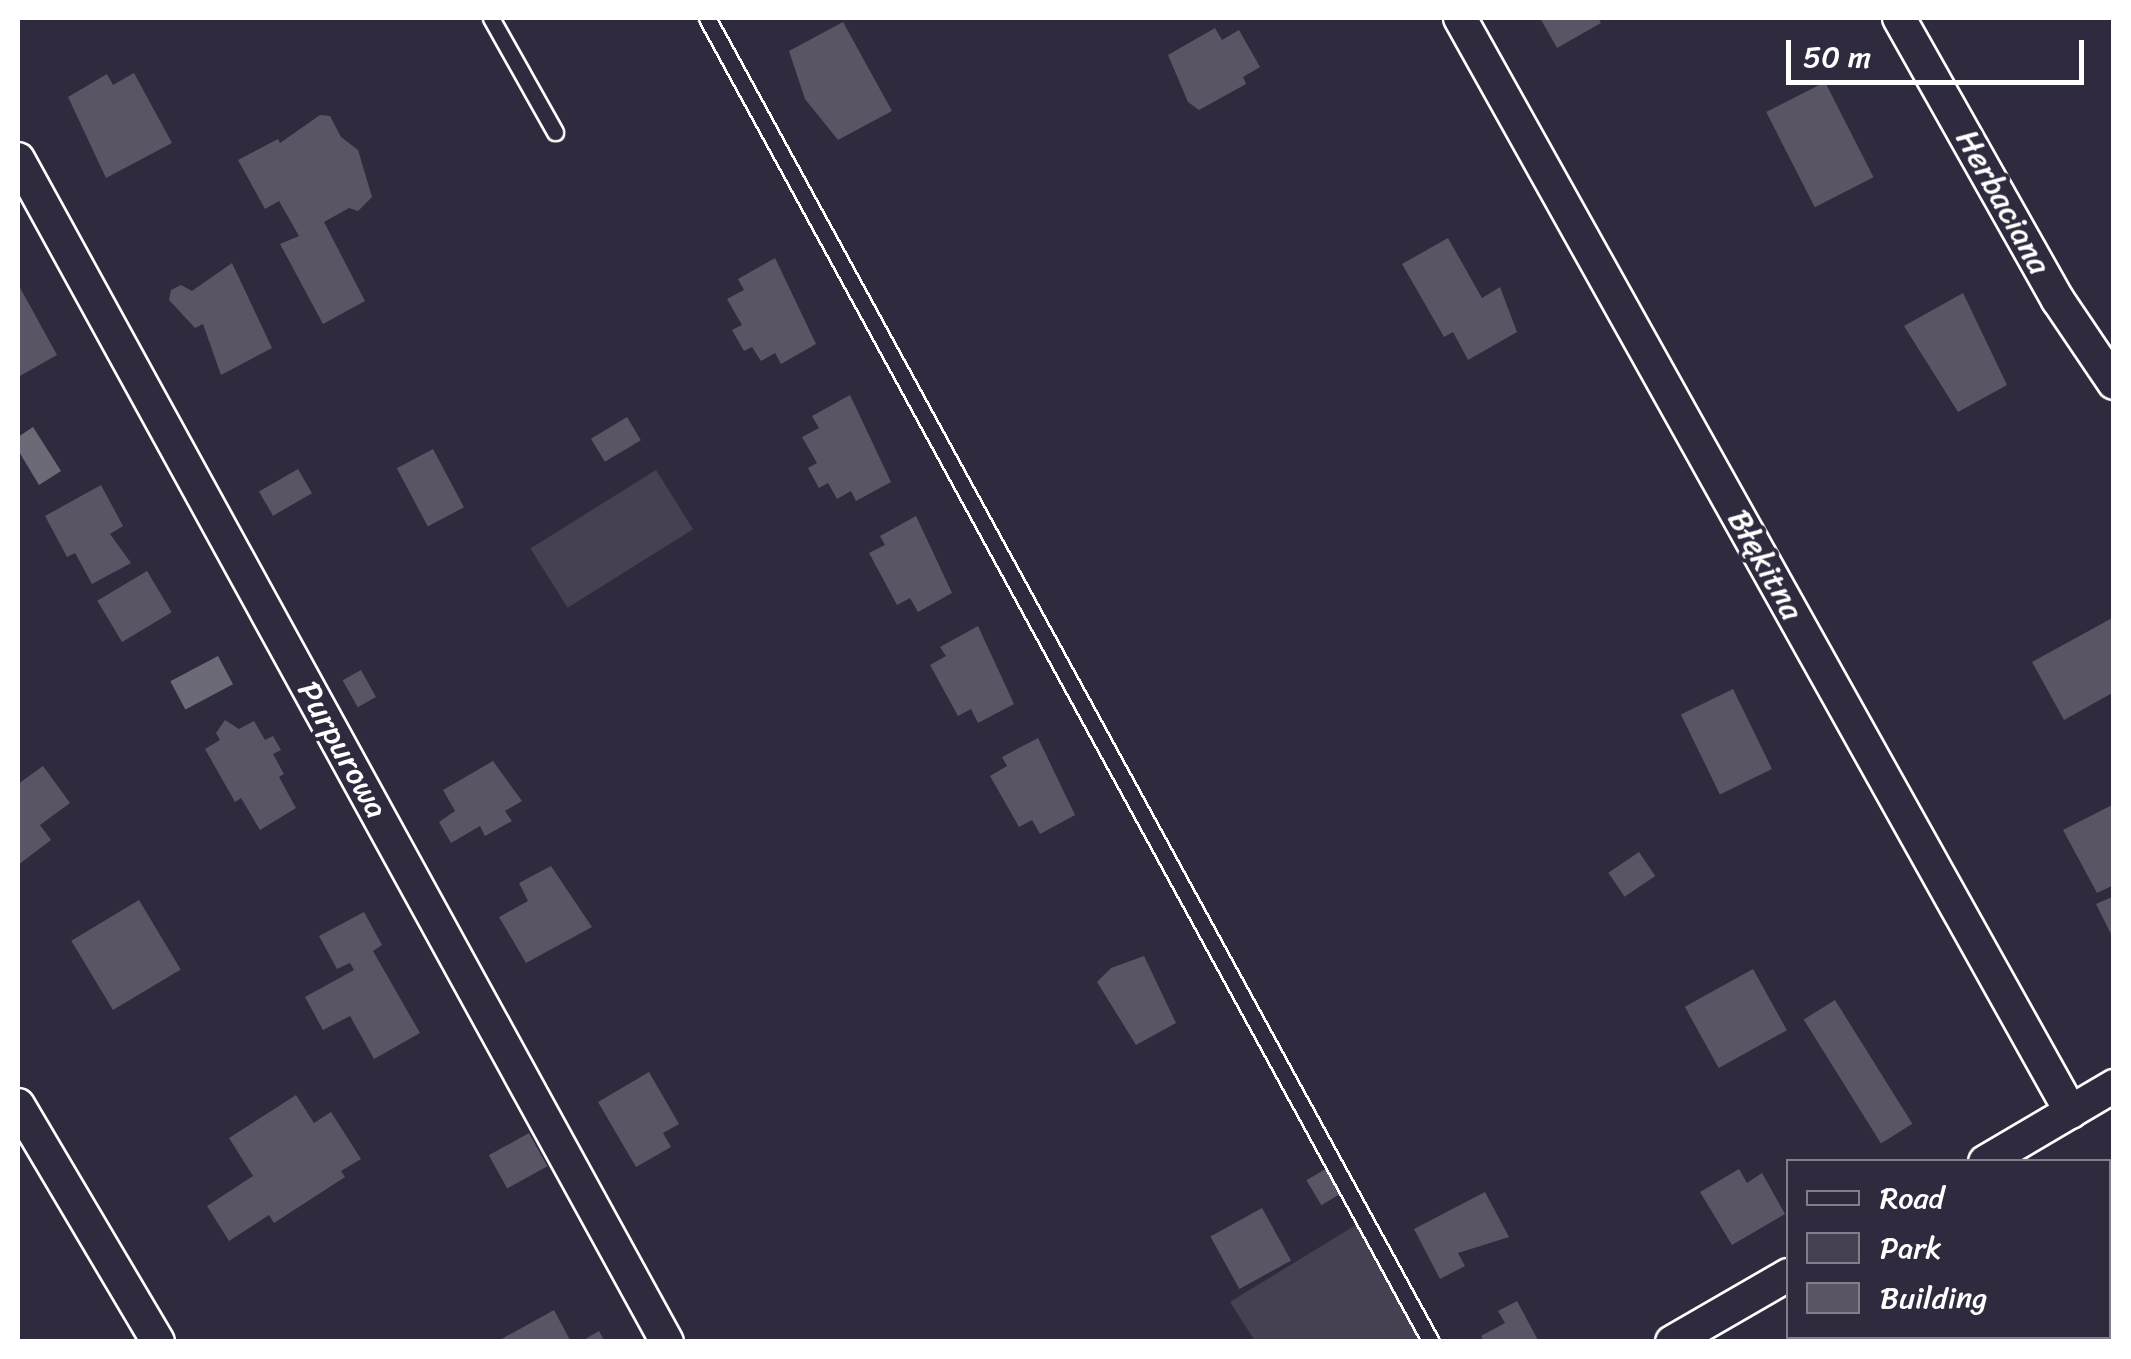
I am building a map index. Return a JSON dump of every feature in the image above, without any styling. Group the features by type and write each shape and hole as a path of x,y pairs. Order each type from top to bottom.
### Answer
{"street":[{"name":"Błękitna","path":"1460,18 2072,1112"},
{"name":"Herbaciana","path":"1899,18 2058,300 2114,382"},
{"name":"Purpurowa","path":"18,159 666,1342"},
{"path":"1990,1159 2114,1086"},
{"path":"18,1105 158,1342"},
{"path":"1672,1342 1786,1276"}],"lane":[{"path":"491,18 556,132"},
{"path":"707,18 1431,1342"}],"green space":[{"path":"656,470 693,529 568,608 530,548"},
{"path":"1359,1223 1424,1341 1255,1341 1230,1302"}],"shaded area":[{"path":"33,427 61,471 39,485 18,450 18,437"},
{"path":"218,656 233,684 185,710 170,681"}],"building":[{"path":"1540,18 1598,18 1601,23 1557,48"},
{"path":"843,22 892,111 838,140 805,99 789,51"},
{"path":"1215,28 1222,40 1239,30 1260,67 1243,77 1246,84 1199,110 1188,102 1168,55"},
{"path":"134,73 172,143 106,178 68,97 107,74 113,85"},
{"path":"1825,82 1874,177 1815,207 1766,112"},
{"path":"320,115 330,116 341,137 358,150 372,197 358,211 349,208 324,222 365,301 323,324 280,244 299,236 279,201 265,209 238,160 278,139 280,143"},
{"path":"1448,238 1482,298 1500,287 1517,332 1468,360 1453,332 1444,337 1402,264"},
{"path":"775,258 816,344 781,364 775,353 761,361 752,347 744,351 732,330 742,325 727,299 744,290 738,279"},
{"path":"232,263 272,348 221,375 203,324 195,328 169,300 171,290 181,285 192,291"},
{"path":"18,284 57,355 18,377"},
{"path":"1963,293 2007,385 1958,412 1904,326"},
{"path":"850,395 891,482 856,501 851,491 837,499 828,483 819,488 808,468 817,463 802,437 819,428 812,416"},
{"path":"627,417 641,440 605,462 591,439"},
{"path":"433,449 464,507 428,527 397,468"},
{"path":"298,469 312,493 273,516 259,492"},
{"path":"101,485 123,526 110,534 131,563 92,584 75,553 67,557 45,516"},
{"path":"916,516 952,593 918,612 910,598 897,605 869,553 885,545 880,536"},
{"path":"147,571 172,612 122,642 97,601"},
{"path":"2114,617 2114,692 2064,720 2032,662"},
{"path":"978,626 1014,704 978,723 971,709 958,716 930,665 946,656 940,647"},
{"path":"361,670 376,697 358,707 343,680"},
{"path":"1733,689 1772,769 1720,794 1681,714"},
{"path":"225,720 239,729 254,721 265,740 273,736 281,750 273,754 284,774 279,777 296,808 260,830 241,798 235,802 205,749 220,740 216,733"},
{"path":"1038,738 1075,815 1040,834 1032,820 1019,827 990,776 1007,766 1002,757"},
{"path":"493,761 522,801 505,811 512,821 485,836 480,826 451,843 439,822 455,811 443,790"},
{"path":"43,766 70,803 40,825 51,840 18,865 18,784"},
{"path":"2114,804 2114,885 2097,893 2063,830"},
{"path":"1639,852 1655,876 1625,897 1608,873"},
{"path":"551,866 592,927 526,963 499,917 528,901 519,883"},
{"path":"2114,896 2114,940 2096,904"},
{"path":"139,900 181,969 113,1010 71,941"},
{"path":"364,912 382,945 373,951 420,1033 374,1059 350,1016 323,1030 305,997 354,970 350,963 337,969 319,936"},
{"path":"1144,956 1176,1023 1136,1045 1097,982 1111,968"},
{"path":"1753,969 1787,1030 1719,1068 1685,1007"},
{"path":"1835,1000 1912,1124 1881,1143 1804,1020"},
{"path":"649,1072 679,1124 663,1133 671,1147 636,1167 598,1102"},
{"path":"296,1095 314,1123 331,1112 361,1159 341,1171 345,1177 274,1223 269,1215 229,1241 207,1206 253,1176 229,1138"},
{"path":"529,1133 547,1166 507,1189 489,1155"},
{"path":"1327,1168 1342,1193 1321,1205 1306,1180"},
{"path":"1739,1169 1747,1183 1762,1173 1785,1214 1732,1245 1700,1192"},
{"path":"1485,1192 1509,1237 1458,1253 1465,1266 1440,1279 1414,1229"},
{"path":"1262,1208 1291,1260 1239,1289 1210,1237"},
{"path":"2114,1215 2114,1296 2111,1296"},
{"path":"1517,1301 1539,1342 1484,1342 1481,1336 1505,1323 1498,1311"},
{"path":"554,1310 571,1342 496,1342"},
{"path":"599,1331 605,1342 580,1342"}]}
